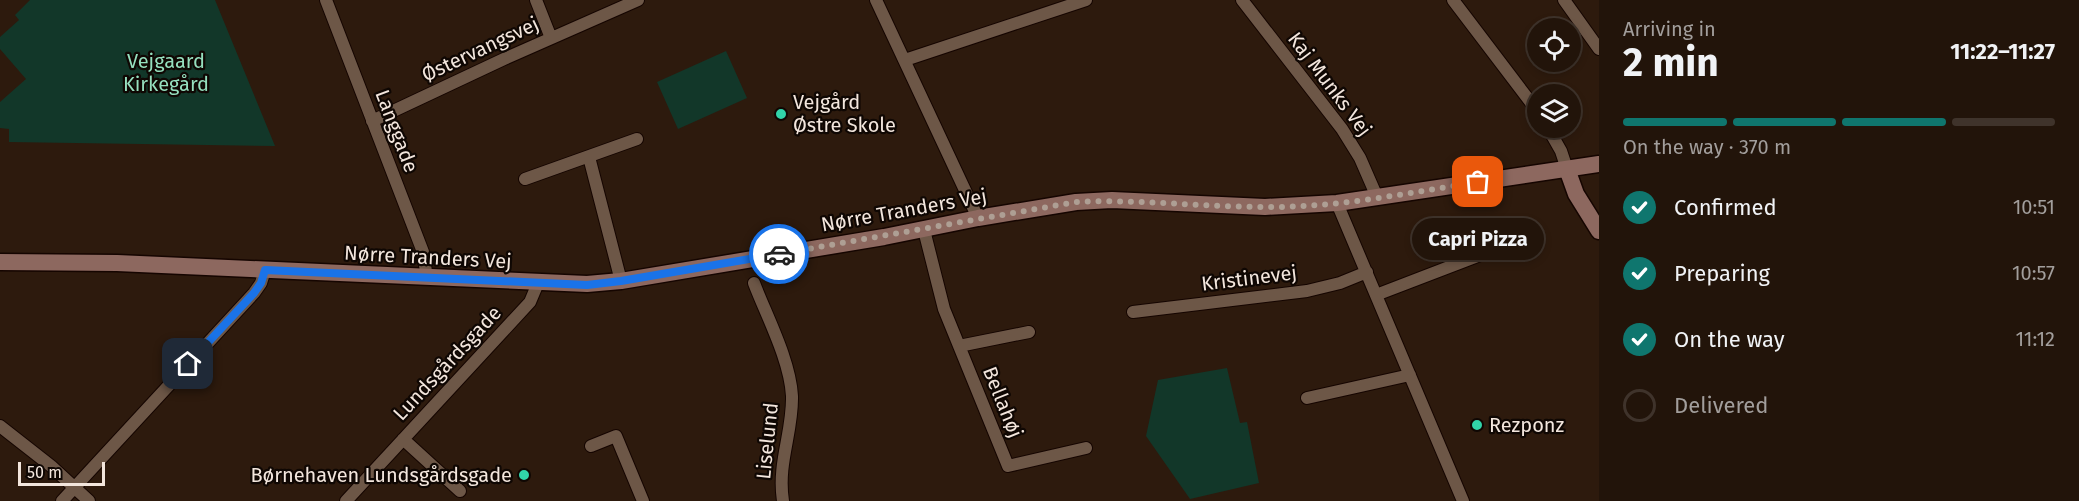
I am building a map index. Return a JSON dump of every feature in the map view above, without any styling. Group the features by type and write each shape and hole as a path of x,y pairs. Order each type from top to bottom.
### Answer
{"street":[{"name":"Langgade","path":"326,0 423,252 427,278"},
{"path":"536,0 550,38"},
{"name":"Østervangsvej","path":"372,121 550,38 638,0"},
{"path":"876,0 978,218"},
{"path":"905,60 1086,0"},
{"name":"Kaj Munks Vej","path":"1242,0 1342,129 1360,158 1377,197"},
{"path":"1453,0 1527,98"},
{"path":"1564,0 1599,50"},
{"path":"1554,138 1561,151 1576,194 1599,231"},
{"path":"525,179 637,139"},
{"path":"589,157 621,281"},
{"name":"Nørre Tranders Vej","path":"0,262 117,263 587,285 924,230 978,218 1076,202 1112,200 1265,207 1337,203 1599,164"},
{"path":"1337,203 1463,501"},
{"name":"Bellahøj","path":"924,230 944,309 1008,466 1086,448"},
{"path":"1376,295 1509,244"},
{"path":"62,501 254,293 261,283 265,270"},
{"name":"Kristinevej","path":"1133,312 1307,291 1340,283 1367,272"},
{"name":"Lundsgårdsgade","path":"345,501 530,302 537,283"},
{"name":"Liselund","path":"754,283 791,383 790,413 780,485 783,501"},
{"name":"Bellahøj","path":"959,346 1029,332"},
{"path":"1306,398 1410,375"},
{"path":"0,426 89,501"},
{"path":"591,446 616,436 641,500"},
{"name":"Lundsgårdsgade","path":"403,439 460,491"}],"green space":[{"name":"Vejgaard Kirkegård","path":"30,0 215,0 275,146 9,142 9,129 0,128 0,102 26,79 0,49 0,37 19,20 15,15"},
{"path":"726,51 747,98 678,129 657,82"},
{"path":"1227,368 1240,423 1247,422 1259,483 1190,499 1146,436 1158,380"}],"way so far":[{"path":"779,254 1076,202 1112,200 1265,207 1294,206 1337,203 1478,182"}],"place":[{"name":"Vejgård Østre Skole","path":"781,114"},
{"name":"Capri Pizza","path":"1478,182"},
{"name":"Rezponz","path":"1477,425"},
{"name":"Børnehaven Lundsgårdsgade","path":"524,475"}],"route":[{"path":"188,364 254,293 261,283 265,270 587,285 779,254"}]}
